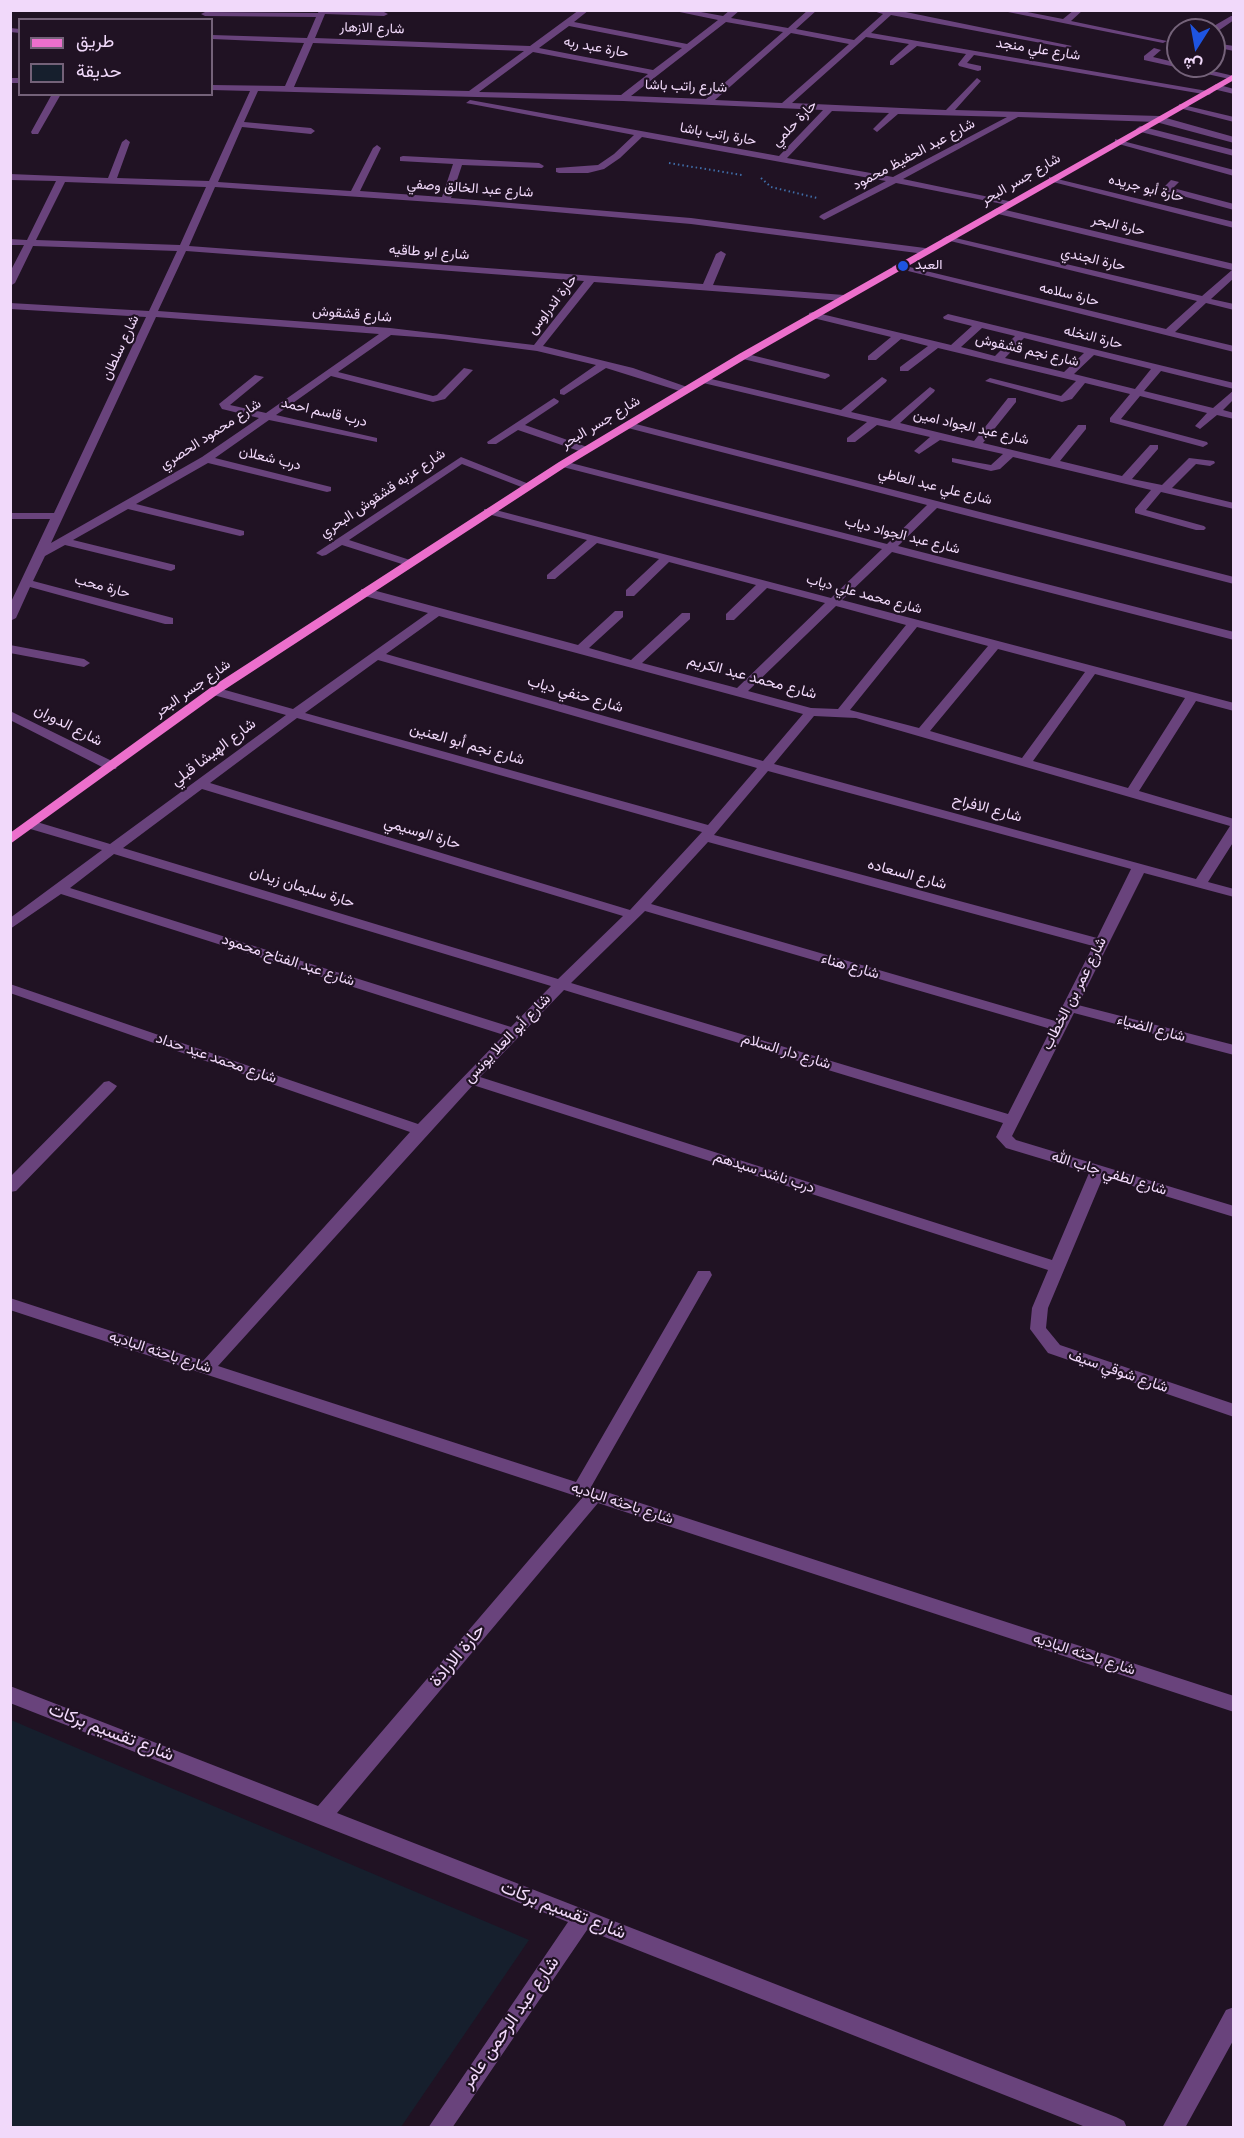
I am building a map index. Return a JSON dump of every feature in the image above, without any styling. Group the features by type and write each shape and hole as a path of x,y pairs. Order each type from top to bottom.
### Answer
{"main road":[{"name":"شارع جسر البحر","path":"18,831 214,691 563,464 844,297 1232,77"}],"street":[{"path":"469,95 585,10"},
{"path":"674,10 853,42"},
{"path":"623,98 736,10"},
{"path":"709,101 813,10"},
{"path":"874,10 1068,46"},
{"path":"1002,10 1163,41"},
{"path":"1065,22 1079,10"},
{"path":"785,105 853,42 890,12"},
{"path":"288,90 322,13"},
{"path":"205,15 384,14"},
{"path":"1226,21 1231,18"},
{"path":"567,23 689,47"},
{"path":"940,31 949,24"},
{"name":"شارع علي منجد","path":"863,34 972,52 1006,62 1233,92"},
{"name":"شارع الازهار","path":"213,37 532,49"},
{"path":"893,63 919,43 932,37"},
{"name":"حارة عبد ربه","path":"532,49 655,73"},
{"path":"1157,50 1147,58 1232,77"},
{"path":"972,52 962,64 978,68"},
{"path":"948,113 977,81"},
{"name":"شارع راتب باشا","path":"213,87 623,98 896,111 1158,119 1233,140"},
{"name":"شارع سلطان","path":"10,618 255,89"},
{"name":"حارة راتب باشا","path":"421,94 897,180 1010,204"},
{"path":"35,132 56,96"},
{"path":"1182,106 1233,120"},
{"name":"حارة حلمي","path":"780,160 831,107"},
{"path":"878,129 896,111"},
{"name":"شارع عبد الحفيظ محمود","path":"824,218 1016,115"},
{"path":"238,124 312,130"},
{"path":"1140,129 1233,153"},
{"path":"559,170 588,170 601,167 617,156 640,134"},
{"path":"1118,141 1231,177"},
{"path":"112,180 126,142"},
{"path":"354,194 377,148"},
{"path":"403,159 539,166"},
{"path":"446,200 458,162"},
{"name":"شارع عبد الخالق وصفي","path":"10,177 211,184 446,200 691,221 925,251"},
{"path":"10,284 62,178"},
{"name":"حارة أبو جريده","path":"1052,179 1233,225"},
{"path":"1174,182 1167,188 1168,190 1233,207"},
{"name":"حارة البحر","path":"997,211 1233,267"},
{"name":"حارة الجندي","path":"947,239 1233,307"},
{"name":"شارع ابو طاقيه","path":"10,242 183,248 844,297"},
{"path":"707,287 721,254"},
{"name":"حارة سلامه","path":"897,267 1233,349"},
{"path":"1168,333 1233,272"},
{"name":"حارة اندراوس","path":"537,348 591,279"},
{"name":"شارع قشقوش","path":"10,306 390,331 537,348 604,364 686,390"},
{"name":"شارع نجم قشقوش","path":"813,315 1233,416"},
{"name":"حارة النخله","path":"948,317 1233,388"},
{"path":"953,349 979,325"},
{"name":"شارع محمود الحصري","path":"42,553 206,459 390,331"},
{"path":"997,360 1022,335"},
{"path":"872,358 898,336"},
{"path":"904,369 935,345"},
{"path":"1066,376 1091,352"},
{"path":"743,356 825,376"},
{"path":"564,392 604,364"},
{"path":"1158,368 1114,420 1203,444"},
{"path":"330,373 433,399 441,397 468,370"},
{"name":"درب قاسم احمد","path":"259,376 224,404 226,407 372,440"},
{"name":"شارع عبد الجواد امين","path":"703,380 1232,504"},
{"path":"844,413 882,380"},
{"path":"990,381 1062,399 1068,397 1082,380"},
{"path":"1200,426 1233,388"},
{"path":"892,425 930,390"},
{"path":"976,445 1012,400"},
{"path":"492,442 554,401"},
{"path":"851,440 875,421"},
{"name":"شارع علي عبد العاطي","path":"628,425 936,502 1233,581"},
{"path":"517,426 586,450"},
{"path":"1053,463 1082,427"},
{"path":"919,451 938,436"},
{"path":"1125,480 1154,447"},
{"path":"956,460 991,468 996,467 1011,453"},
{"name":"درب شعلان","path":"206,459 327,489"},
{"path":"1200,528 1139,512 1191,461 1196,459 1210,463"},
{"name":"شارع عزبه قشقوش البحري","path":"322,554 460,460 528,486"},
{"name":"شارع عبد الجواد دياب","path":"563,464 1233,636"},
{"path":"740,692 936,502"},
{"path":"127,505 240,533"},
{"name":"شارع محمد علي دياب","path":"488,511 1233,707"},
{"path":"10,516 59,516"},
{"path":"551,577 595,539"},
{"path":"341,541 409,563"},
{"path":"63,542 171,567"},
{"path":"630,593 667,558"},
{"name":"حارة محب","path":"28,583 169,621"},
{"path":"730,617 764,584"},
{"name":"شارع محمد عبد الكريم","path":"365,591 811,712 857,714 1233,823"},
{"name":"شارع الهيشا قبلي","path":"10,925 438,611"},
{"path":"581,649 619,614"},
{"path":"634,664 686,616"},
{"path":"842,712 914,623"},
{"path":"921,734 995,645"},
{"path":"10,649 84,663"},
{"name":"شارع حنفي دياب","path":"375,655 766,766"},
{"path":"1025,763 1092,670"},
{"name":"شارع نجم أبو العنين","path":"214,691 708,833"},
{"path":"1131,794 1193,696"},
{"name":"شارع أبو العلا يونس","path":"206,1368 421,1130 562,983 638,910 708,833 811,712"},
{"name":"شارع الدوران","path":"10,715 111,766"},
{"name":"شارع الافراح","path":"766,766 1233,893"},
{"name":"حارة الوسيمي","path":"200,784 638,910"},
{"path":"1200,884 1233,829"},
{"name":"حارة سليمان زيدان","path":"18,831 113,849 562,983"},
{"name":"شارع السعاده","path":"708,833 1101,944"},
{"name":"شارع عمر بن الخطاب","path":"1011,1120 1139,868"},
{"name":"شارع عبد الفتاح محمود","path":"60,889 515,1033"},
{"name":"شارع هناء","path":"638,910 1059,1028"},
{"name":"شارع دار السلام","path":"562,983 1011,1120"},
{"name":"شارع محمد عيد حداد","path":"10,988 421,1130"},
{"name":"شارع الضياء","path":"1069,1007 1233,1050"},
{"name":"درب ناشد سيدهم","path":"470,1079 1057,1267"},
{"path":"10,1187 110,1086"},
{"name":"شارع لطفي جاب الله","path":"1011,1120 1004,1137 1011,1144 1233,1212"},
{"path":"1057,1267 1098,1170"},
{"name":"شارع شوقي سيف","path":"1057,1267 1040,1308 1038,1329 1054,1349 1233,1411"},
{"name":"حارة الارادة","path":"322,1816 587,1493 704,1275"},
{"name":"شارع باحثه الباديه","path":"10,1305 1233,1704"},
{"name":"شارع تقسيم بركات","path":"10,1694 1116,2127"},
{"name":"شارع عبد الرحمن عامر","path":"439,2127 583,1918"},
{"path":"1173,2127 1233,2017"}],"path":[{"path":"669,163 763,178 768,181 770,187 778,189"}],"green space":[{"path":"11,1720 529,1940 401,2127 11,2127"}],"place":[{"name":"العبد","path":"903,266"}]}
